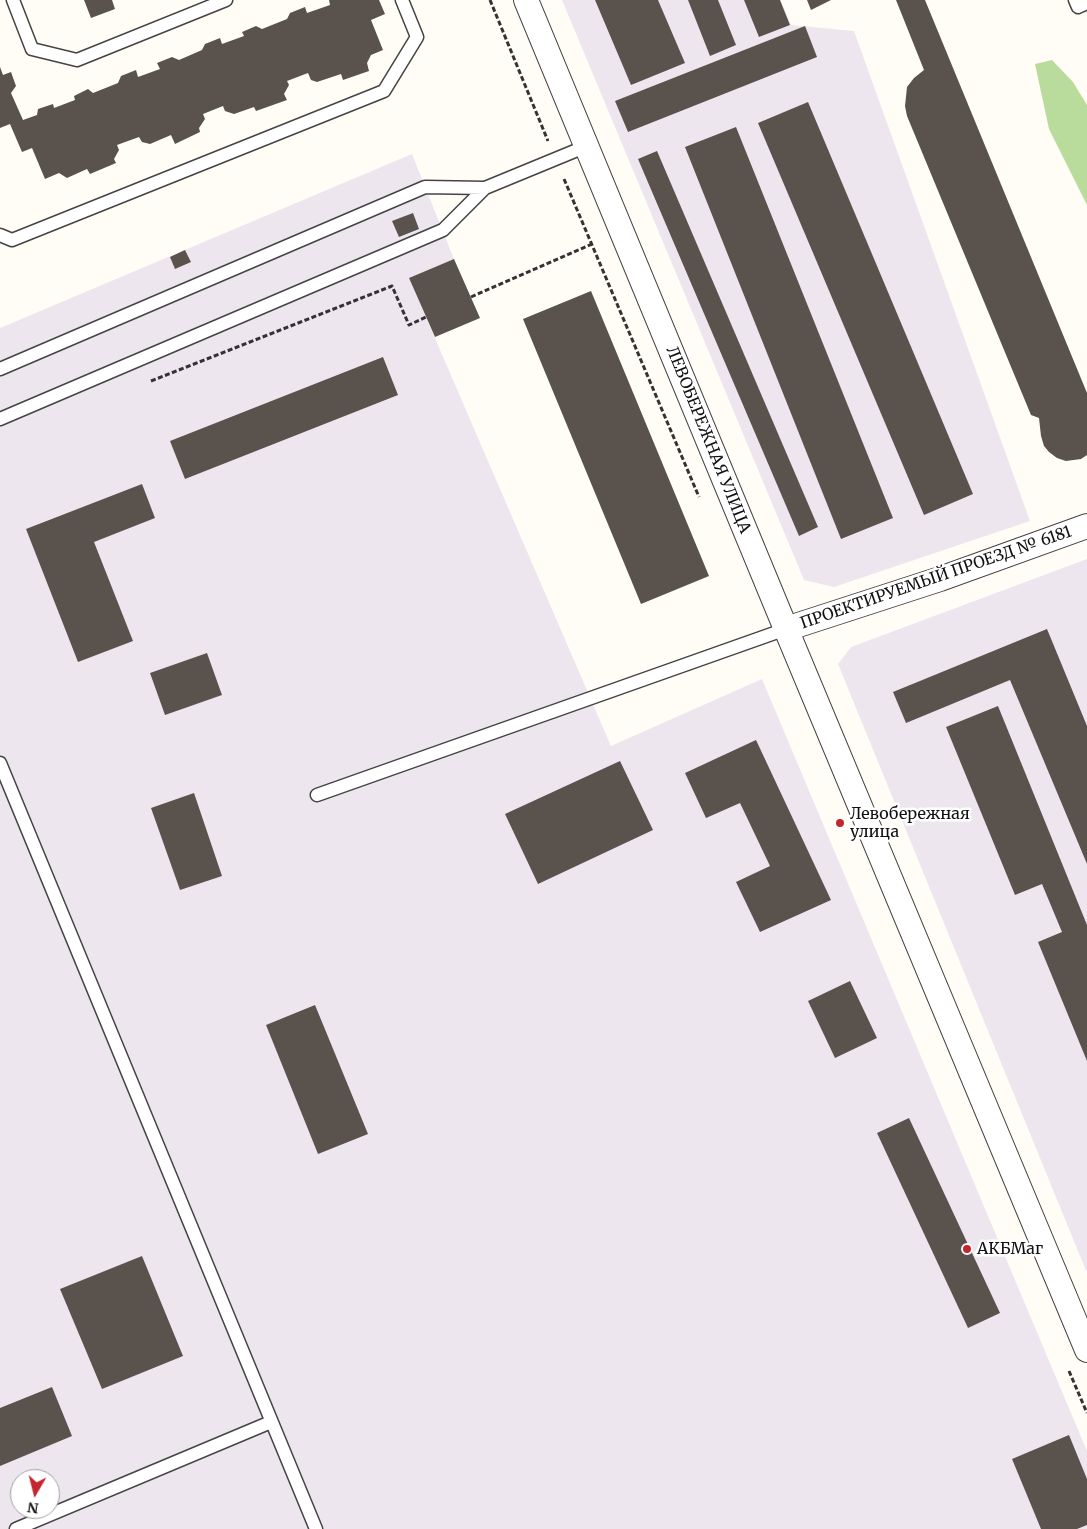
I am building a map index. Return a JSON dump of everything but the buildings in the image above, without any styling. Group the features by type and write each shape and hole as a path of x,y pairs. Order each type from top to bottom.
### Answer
{"street":[{"name":"ЛЕВОБЕРЕЖНАЯ УЛИЦА","path":"526,0 1087,1350"},
{"name":"ПРОЕКТИРУЕМЫЙ ПРОЕЗД № 6181","path":"786,629 940,579 1087,526"}],"lane":[{"path":"13,0 32,49 77,60 226,0"},
{"path":"0,235 12,240 384,91 418,37 402,0"},
{"path":"1075,0 1078,7 1087,3"},
{"path":"0,419 443,230 485,188 587,146"},
{"path":"0,369 425,187 485,188"},
{"path":"317,795 786,629"},
{"path":"0,763 316,1529"},
{"path":"16,1529 271,1422"}],"path":[{"path":"471,297 622,232"},
{"path":"146,383 392,286 409,325 426,317"}],"shaded area":[{"path":"562,0 780,0 791,25 854,31 1030,521 834,587 804,580"},
{"path":"412,154 454,259 409,278 611,746 762,679 1087,1451 1087,1529 0,1529 0,328"},
{"path":"1087,559 1087,1273 838,664 851,647"}],"green space":[{"path":"1052,60 1073,82 1087,105 1087,205 1049,129 1035,64"}],"place":[{"name":"Левобережная улица","path":"840,823"},
{"name":"АКБМаг","path":"967,1249"}]}
